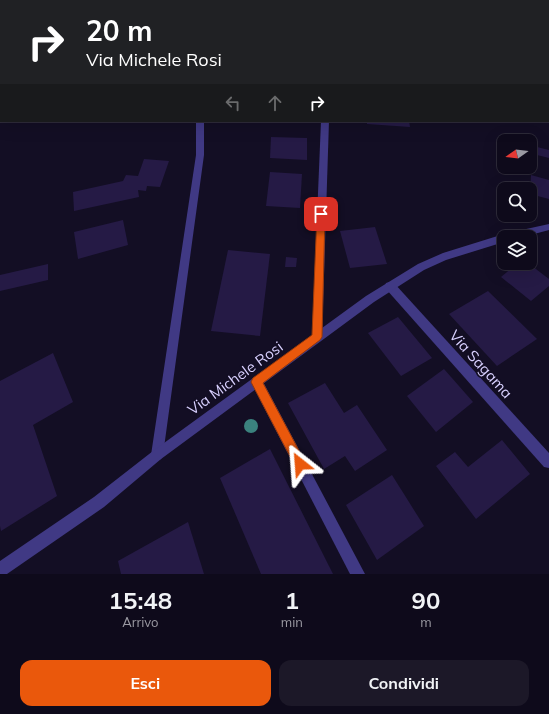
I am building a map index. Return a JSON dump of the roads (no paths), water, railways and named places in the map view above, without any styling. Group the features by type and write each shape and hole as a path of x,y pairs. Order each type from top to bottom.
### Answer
{"street":[{"path":"157,455 200,155 200,122"},
{"path":"317,337 325,122"},
{"path":"537,230 549,227"},
{"name":"Via Michele Rosi","path":"0,570 94,506 157,455 317,337 390,286 421,267 497,240"},
{"name":"Via Sagama","path":"390,286 549,462"},
{"path":"256,382 358,574"}]}
